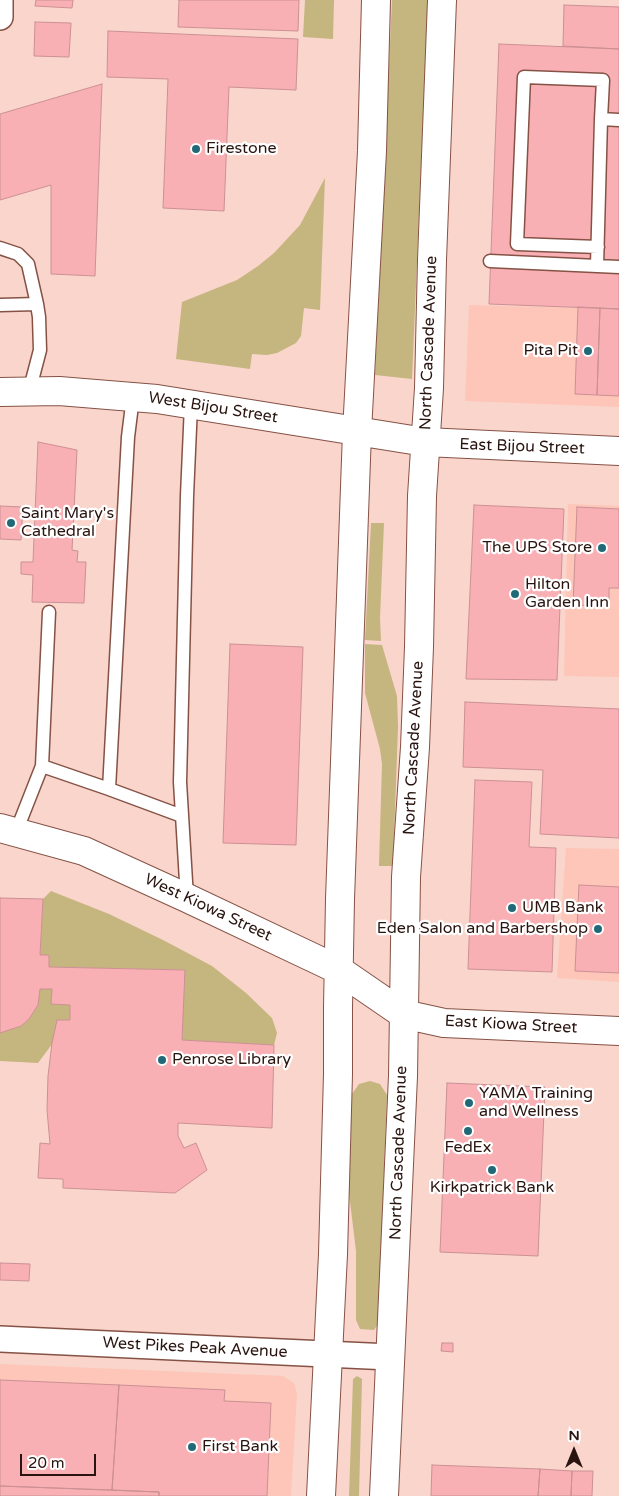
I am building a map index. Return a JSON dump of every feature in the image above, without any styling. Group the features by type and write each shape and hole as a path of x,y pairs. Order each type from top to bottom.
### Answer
{"main road":[{"path":"321,1496 333,1254 338,1074 338,970 357,432 371,161 376,0"},
{"name":"North Cascade Avenue","path":"384,1496 402,1086 406,877 415,747 442,0"},
{"name":"West Bijou Street","path":"0,392 59,391 132,397 425,442"},
{"name":"East Bijou Street","path":"425,442 619,451"},
{"name":"West Kiowa Street","path":"8,830 84,851 187,898 338,970 403,1014"},
{"name":"East Kiowa Street","path":"403,1014 444,1023 619,1031"}],"street":[{"path":"0,0 0,17"},
{"name":"West Pikes Peak Avenue","path":"0,1339 390,1357"}],"lane":[{"path":"597,266 598,247 601,120 603,80 524,77 517,244 598,247"},
{"path":"601,120 619,120"},
{"path":"0,248 18,254 28,264 37,304 40,350 29,392"},
{"path":"490,261 619,267"},
{"path":"0,304 37,304"},
{"path":"109,789 127,448 132,397"},
{"path":"187,898 180,782 191,405"},
{"path":"8,830 42,766 49,612"},
{"path":"42,766 182,816"}],"shaded area":[{"path":"305,0 334,0 333,39 303,37"},
{"path":"392,0 428,0 412,379 375,375"},
{"path":"325,178 320,310 304,308 301,336 296,343 277,353 267,355 252,354 250,369 176,359 182,302 237,280 274,253 300,225"},
{"path":"469,305 619,309 619,407 465,401"},
{"path":"568,504 619,506 619,677 564,676"},
{"path":"371,523 384,523 380,618 381,641 365,640"},
{"path":"365,644 382,645 397,696 398,727 393,866 379,866 382,764 380,749 365,693"},
{"path":"566,848 619,849 619,982 557,978"},
{"path":"51,891 109,914 212,966 246,993 272,1018 277,1033 274,1045 182,1040 184,970 49,967 49,955 40,955 43,899"},
{"path":"40,989 52,989 52,1004 70,1005 70,1020 38,1063 0,1061 0,1033 21,1026 29,1019 38,1005"},
{"path":"370,1081 380,1084 387,1095 378,1324 374,1330 360,1329 356,1320 356,1251 348,1185 352,1094 359,1084"},
{"path":"0,1364 283,1376 294,1383 297,1394 291,1496 0,1496"},
{"path":"357,1376 362,1379 359,1496 349,1496 353,1379"}],"building":[{"path":"36,0 73,0 72,8 35,6"},
{"path":"179,0 299,0 298,31 178,27"},
{"path":"564,5 619,7 619,49 563,46"},
{"path":"35,22 71,23 69,57 34,56"},
{"name":"Firestone","path":"108,31 298,39 296,90 229,87 224,211 163,208 168,79 107,77"},
{"path":"499,44 619,49 619,309 489,304"},
{"path":"102,84 95,276 51,274 51,185 0,200 0,114"},
{"name":"Pita Pit","path":"578,307 600,308 597,395 575,394"},
{"path":"600,308 619,309 619,396 597,395"},
{"path":"38,442 77,450 72,550 78,551 77,562 86,562 84,603 32,602 33,575 21,574 21,562 33,562"},
{"name":"Hilton Garden Inn","path":"474,505 564,509 557,680 466,679"},
{"name":"Saint Mary's Cathedral","path":"0,506 23,507 21,540 0,539"},
{"path":"577,507 619,509 619,588 609,588 609,606 573,605"},
{"path":"230,644 303,647 296,845 223,843"},
{"path":"465,702 619,709 619,838 540,834 543,770 463,767"},
{"name":"UMB Bank","path":"475,780 532,782 529,847 556,848 552,972 468,969"},
{"name":"Eden Salon and Barbershop","path":"579,885 619,887 619,973 575,971"},
{"name":"Penrose Library","path":"0,898 43,899 40,955 49,955 49,967 185,970 182,1040 274,1045 272,1128 178,1123 178,1136 184,1148 196,1143 207,1170 175,1193 63,1188 63,1179 38,1178 40,1143 50,1144 47,1110 48,1076 52,1043 57,1020 70,1020 70,1005 51,1004 52,989 40,989 38,1005 29,1019 21,1026 0,1033"},
{"name":"Kirkpatrick Bank","path":"447,1083 545,1087 538,1256 440,1252"},
{"path":"0,1263 30,1264 29,1281 0,1280"},
{"path":"442,1343 453,1343 453,1352 441,1351"},
{"path":"0,1380 119,1385 112,1490 0,1486"},
{"name":"First Bank","path":"119,1385 225,1390 224,1401 271,1403 267,1496 159,1496 159,1492 112,1490"},
{"path":"432,1465 540,1469 538,1496 431,1496"},
{"path":"540,1469 572,1471 571,1496 538,1496"},
{"path":"572,1471 593,1471 592,1496 571,1496"},
{"path":"0,1486 159,1492 159,1496 0,1496"}],"place":[{"name":"Firestone","path":"196,149"},
{"name":"Pita Pit","path":"588,351"},
{"name":"Saint Mary's Cathedral","path":"11,523"},
{"name":"The UPS Store","path":"602,548"},
{"name":"Hilton Garden Inn","path":"515,594"},
{"name":"UMB Bank","path":"512,908"},
{"name":"Eden Salon and Barbershop","path":"598,929"},
{"name":"Penrose Library","path":"162,1060"},
{"name":"YAMA Training and Wellness","path":"469,1103"},
{"name":"FedEx","path":"468,1131"},
{"name":"Kirkpatrick Bank","path":"492,1170"},
{"name":"First Bank","path":"192,1447"}]}
